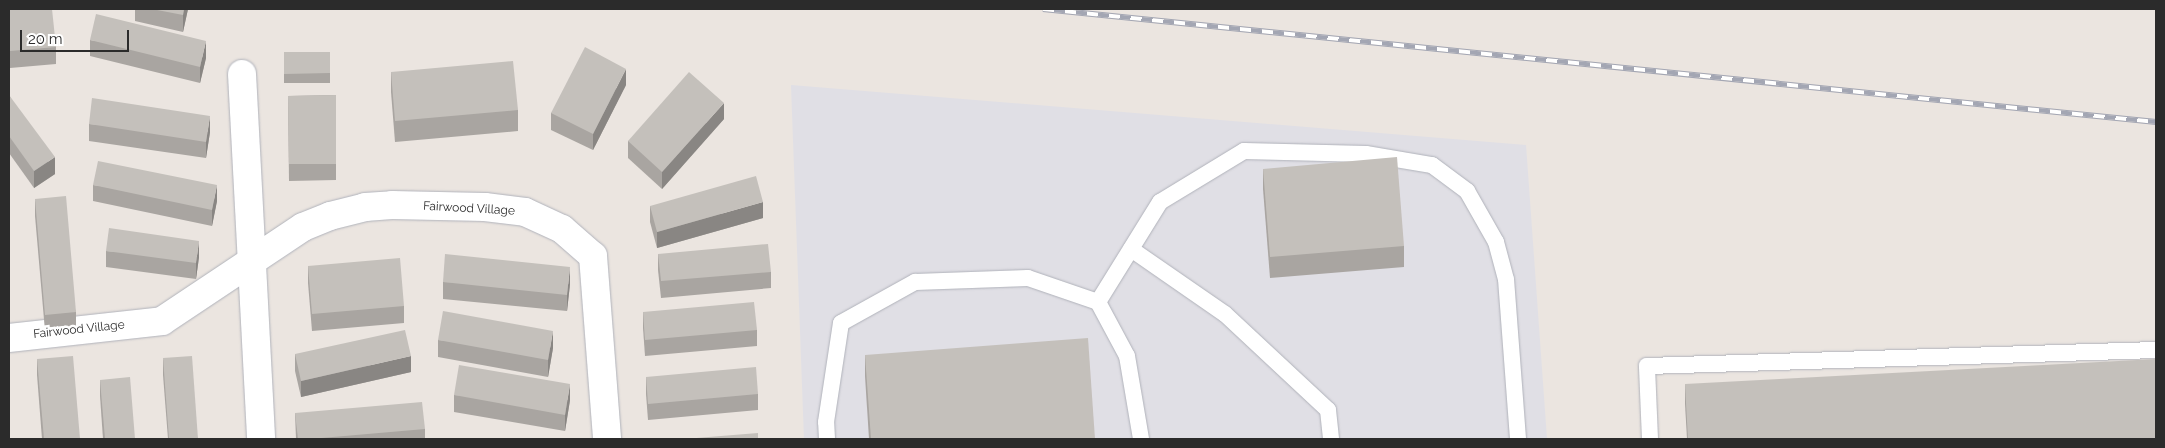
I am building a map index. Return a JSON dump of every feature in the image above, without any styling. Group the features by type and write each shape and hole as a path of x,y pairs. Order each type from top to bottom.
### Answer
{"street":[{"path":"242,74 261,439"},
{"name":"Fairwood Village","path":"9,338 162,321 303,227 330,216 365,207 392,205 485,207 525,212 562,229 593,256 607,439"}],"lane":[{"path":"1098,302 1160,202 1244,151 1366,154 1432,165 1466,191 1496,242 1506,280 1518,439"},
{"path":"1131,249 1225,314 1328,410 1330,439"},
{"path":"827,439 826,422 841,323 914,282 1028,278 1098,302 1127,356 1142,439"},
{"path":"1650,439 1647,366 2156,350"}],"shaded area":[{"path":"791,85 1526,145 1547,439 804,439"}],"building":[{"path":"9,9 52,9 56,47 10,51"},
{"path":"152,9 184,9 183,15"},
{"path":"96,14 206,41 200,67 90,40"},
{"path":"585,47 626,69 593,134 551,113"},
{"path":"284,52 330,52 330,73 284,74"},
{"path":"513,61 518,110 395,121 391,72"},
{"path":"689,72 724,103 662,172 628,141"},
{"path":"9,95 55,157 34,171 9,136"},
{"path":"336,95 336,164 289,164 288,96"},
{"path":"92,98 210,116 206,142 89,124"},
{"path":"1397,157 1404,246 1270,257 1263,169"},
{"path":"98,161 217,185 212,210 93,185"},
{"path":"756,176 763,202 657,232 650,206"},
{"path":"66,196 76,312 45,315 35,199"},
{"path":"109,228 199,241 196,263 106,251"},
{"path":"768,244 771,272 661,281 658,254"},
{"path":"445,254 570,267 567,295 443,282"},
{"path":"400,258 404,306 312,314 308,266"},
{"path":"754,302 757,330 645,340 643,312"},
{"path":"443,311 553,331 548,360 438,340"},
{"path":"405,330 411,356 301,381 295,354"},
{"path":"1088,338 1095,439 871,439 865,355"},
{"path":"73,356 80,439 44,439 37,359"},
{"path":"192,356 198,439 169,439 163,358"},
{"path":"2156,359 2156,439 1688,439 1685,384"},
{"path":"459,365 570,384 565,415 454,395"},
{"path":"756,367 758,394 648,404 646,377"},
{"path":"130,377 135,439 105,439 100,380"},
{"path":"422,402 425,429 298,439 295,413"},
{"path":"758,433 758,439 684,439"}],"railway":[{"path":"1043,9 2156,122"}]}
